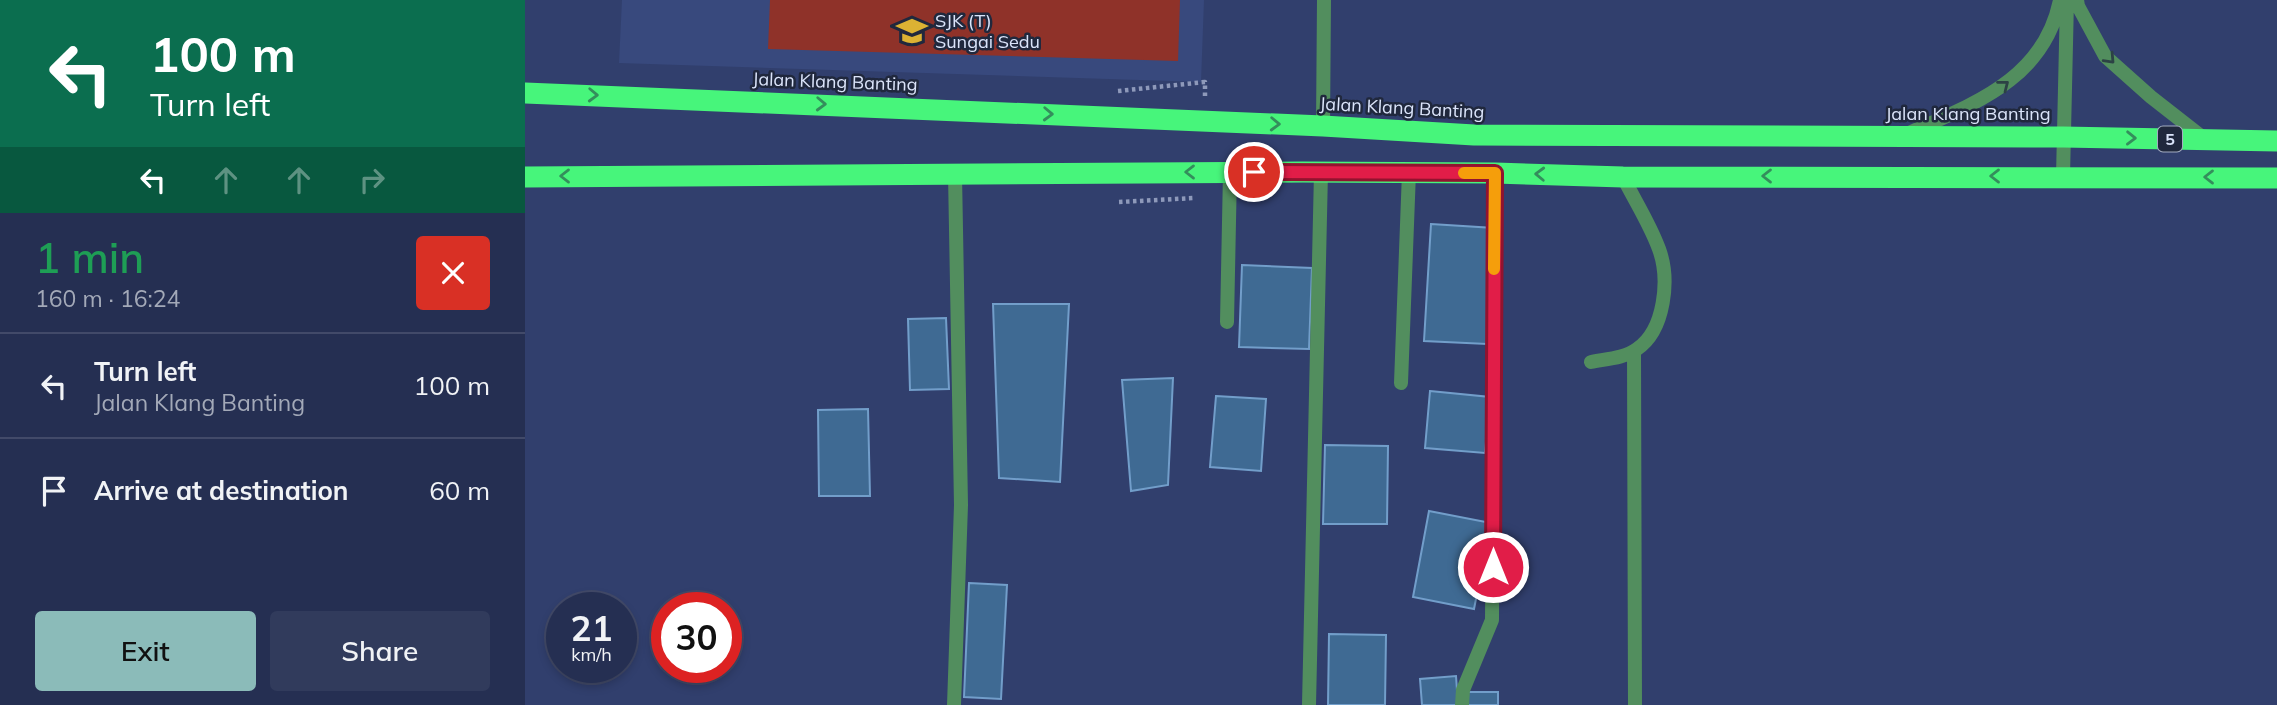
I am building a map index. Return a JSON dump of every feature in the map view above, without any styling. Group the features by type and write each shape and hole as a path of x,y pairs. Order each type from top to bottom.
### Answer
{"highway":[{"name":"Jalan Klang Banting","path":"525,93 1323,126 1475,135 2063,137 2277,141"},
{"name":"5","path":"525,177 1409,172 1623,177 2277,178"}],"street":[{"path":"1323,126 1324,0"},
{"path":"1899,137 1989,97 2028,66 2055,22 2060,0"},
{"path":"2063,176 2067,0"},
{"path":"2077,0 2105,56 2151,97 2206,140"},
{"path":"1227,322 1230,172"},
{"path":"1309,705 1321,172"},
{"path":"1401,383 1409,172"},
{"path":"1462,705 1463,690 1492,620 1495,173"},
{"path":"954,705 961,505 955,174"},
{"path":"1591,362 1612,359 1640,348 1659,320 1664,279 1659,250 1623,177"},
{"path":"1634,351 1635,705"}],"path":[{"path":"1118,91 1205,82"},
{"path":"1119,202 1202,198"}],"shaded area":[{"name":"SJK (T) Sungai Sedu","path":"622,0 1204,0 1201,82 619,63"},
{"path":"770,0 1180,0 1178,61 768,49"}],"building":[{"path":"1431,224 1494,228 1487,344 1424,341"},
{"path":"1242,265 1312,268 1309,349 1239,347"},
{"path":"993,304 1069,304 1060,482 999,478"},
{"path":"946,318 949,389 910,390 908,319"},
{"path":"1173,378 1168,485 1131,491 1122,380"},
{"path":"1430,391 1490,397 1485,453 1425,448"},
{"path":"1216,396 1266,399 1261,471 1210,467"},
{"path":"868,409 870,496 819,496 818,410"},
{"path":"1325,445 1388,446 1387,524 1323,524"},
{"path":"1429,511 1491,523 1474,609 1413,597"},
{"path":"969,583 1007,585 1001,699 964,697"},
{"path":"1329,634 1386,635 1385,705 1328,705"},
{"path":"1456,676 1458,705 1422,705 1420,679"},
{"path":"1466,692 1498,692 1498,705 1466,705"}],"slow traffic":[{"path":"1464,173 1495,173 1494,269"}],"place":[{"name":"SJK (T) Sungai Sedu","path":"912,31"}],"route":[{"path":"1254,172 1495,173 1493,567"}]}
